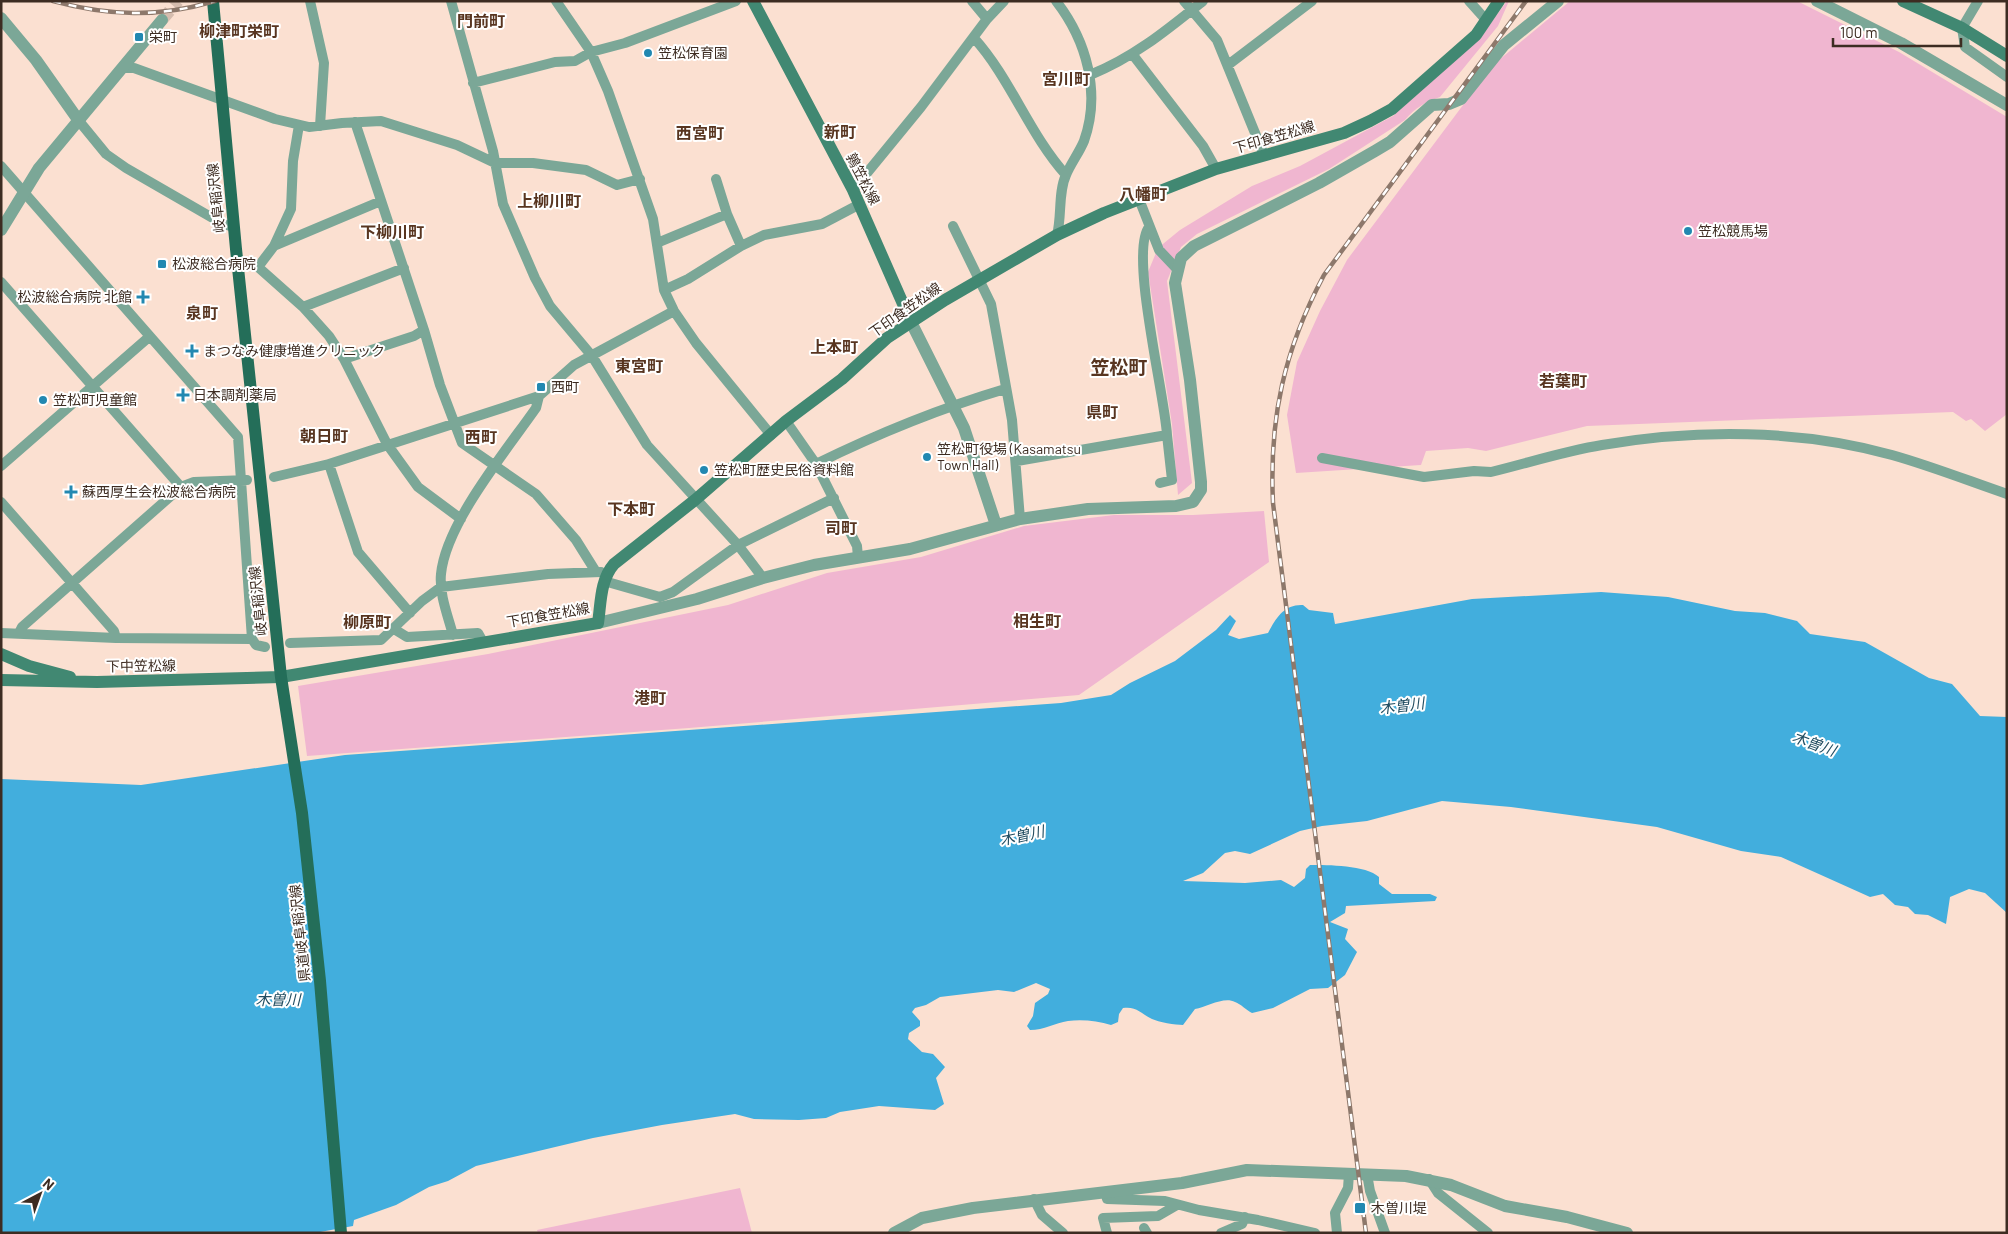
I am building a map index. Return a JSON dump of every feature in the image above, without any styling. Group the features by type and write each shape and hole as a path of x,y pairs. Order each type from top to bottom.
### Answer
{"main road":[{"name":"岐阜稲沢線","path":"213,1 237,259 286,720"},
{"name":"鶉笠松線","path":"753,1 860,204 911,322"},
{"name":"下印食笠松線","path":"281,677 598,623 602,575 695,500 786,421 842,379 887,338 1058,235 1139,199 1216,169 1344,133 1392,109 1476,35 1499,1"},
{"path":"1902,1 1962,28 2007,56"},
{"path":"1,654 29,666 97,682"},
{"name":"下中笠松線","path":"1,680 97,682 281,677"},
{"name":"県道岐阜稲沢線","path":"286,720 306,852 334,1128 341,1233"}],"street":[{"path":"310,1 324,63 320,126"},
{"path":"451,1 495,163 504,204 535,278 550,306 592,356 647,445 695,500 738,545 763,578"},
{"path":"556,1 591,52 608,91 653,219 658,265 664,290 674,310 696,343 771,434"},
{"path":"474,83 556,62 575,61 591,52 626,43 736,1"},
{"path":"972,1 987,19"},
{"path":"853,190 916,114 987,19 1004,1"},
{"path":"1056,1 1076,34 1090,75 1092,91 1088,129 1083,143 1066,175 1058,235"},
{"path":"1184,1 1217,40 1264,155"},
{"path":"1090,75 1117,65 1133,55 1203,1"},
{"path":"1228,64 1312,1"},
{"path":"1469,1 1486,20"},
{"path":"598,623 697,599 763,578 858,557 910,549 1020,519 1088,508 1176,506 1193,502 1201,490 1201,482 1190,380 1175,295 1177,269 1181,258 1194,246 1319,183 1376,151 1390,142 1432,105 1449,104 1461,99 1504,45 1558,1"},
{"path":"1817,1 1901,43 2007,105"},
{"path":"1978,1 1962,28 1965,47 2007,77"},
{"path":"1,18 36,60 79,121 106,154 126,168 223,224 234,227"},
{"path":"1,230 39,168 162,20"},
{"path":"974,38 1009,88 1039,140 1066,175"},
{"path":"1133,55 1204,146 1216,169"},
{"path":"122,68 134,68 275,119 298,125 320,126 355,122 381,122 457,145 495,163 533,163 586,170 617,185 640,180"},
{"path":"355,122 404,268 453,424 462,443 536,494 558,516 602,575"},
{"path":"258,267 274,246 291,209 298,125"},
{"path":"1,166 238,437 243,480 252,639 256,645 265,647"},
{"path":"716,179 727,214 741,246"},
{"path":"1139,199 1148,227 1160,250 1177,269"},
{"path":"274,246 381,201"},
{"path":"664,290 764,235 822,224 860,204"},
{"path":"657,243 727,214"},
{"path":"953,226 981,280 991,304 1017,461 1020,519"},
{"path":"1148,227 1144,233 1142,246 1146,302 1156,353 1172,480 1160,483"},
{"path":"237,259 258,267 303,308 329,336 344,359 387,444 418,487 461,519"},
{"path":"303,308 404,268"},
{"path":"1,282 180,487"},
{"path":"274,477 329,464 539,396 574,365 674,310"},
{"path":"911,322 936,376 964,428 996,525"},
{"path":"344,359 414,336 424,330"},
{"path":"1,466 149,337"},
{"path":"816,464 855,445 1005,389"},
{"path":"453,634 441,587 441,573 451,539 461,519 496,465 536,408 539,396"},
{"path":"786,421 816,464 857,546 858,557"},
{"path":"1322,458 1424,477 1474,471 1492,472 1600,445 1712,433 1794,438 1846,445 1892,455 2007,494"},
{"path":"1017,461 1167,435"},
{"path":"329,464 358,552 410,613"},
{"path":"19,633 22,627 180,487 194,482 243,480"},
{"path":"290,643 381,640 441,587 548,574 602,575 660,597 673,592 738,545 834,498"},
{"path":"1,502 114,632 116,638"},
{"path":"394,629 407,638 478,633 483,642"},
{"path":"1,633 116,638 252,639"},
{"path":"894,1233 922,1218 1034,1199 1182,1183 1247,1170 1367,1174 1429,1179 1451,1185 1506,1206 1567,1218 1621,1232"},
{"path":"1337,1233 1335,1213 1348,1188 1349,1174"},
{"path":"1367,1174 1370,1191 1385,1233"},
{"path":"1429,1179 1438,1194 1488,1233"},
{"path":"1105,1192 1108,1199 1165,1201 1315,1233"},
{"path":"1034,1199 1042,1215 1063,1233"},
{"path":"1107,1233 1103,1218 1158,1216 1177,1205"},
{"path":"1221,1233 1242,1224 1245,1217"}],"shaded area":[{"path":"1507,1 1509,1 1498,26 1440,97 1421,106 1405,120 1329,169 1197,234 1181,247 1167,281 1192,483 1178,495 1172,424 1148,272 1158,248 1180,230 1252,186 1300,166 1393,116 1479,39"},
{"name":"笠松競馬場","path":"1570,1 1797,1 1899,52 2007,117 2007,414 1985,431 1971,419 1966,421 1953,412 1587,426 1486,451 1468,448 1426,451 1421,465 1296,473 1287,415 1297,362 1320,311 1347,260 1493,65"},
{"path":"1264,511 1269,562 1079,695 689,728 307,756 298,686 488,654 728,605 827,573 921,557 1024,526 1114,515 1193,515"},
{"path":"740,1188 752,1233 538,1233 537,1230"}],"water":[{"name":"木曽川","path":"1601,592 1668,597 1735,611 1765,613 1797,621 1810,634 1865,642 1929,678 1952,684 1980,716 2007,717 2007,913 1985,893 1969,889 1950,897 1946,924 1928,915 1915,914 1908,907 1895,905 1883,894 1870,897 1781,857 1741,851 1657,827 1511,807 1442,801 1367,821 1322,826 1300,831 1250,854 1235,851 1225,853 1203,873 1183,881 1245,883 1281,880 1294,887 1305,878 1306,869 1310,865 1336,866 1356,868 1373,873 1379,877 1379,884 1392,894 1430,894 1437,897 1435,901 1346,906 1345,913 1330,922 1348,929 1345,939 1357,952 1345,975 1328,988 1310,989 1273,1008 1252,1013 1231,1000 1221,1001 1195,1009 1183,1025 1155,1020 1135,1009 1123,1008 1119,1014 1118,1022 1111,1025 1101,1022 1073,1020 1030,1030 1027,1026 1033,1016 1035,1003 1048,994 1050,989 1036,983 1014,992 998,990 940,997 926,1005 915,1008 912,1012 920,1021 920,1026 909,1033 908,1039 922,1052 933,1054 945,1067 936,1078 944,1104 935,1110 879,1106 840,1112 826,1118 799,1120 754,1119 735,1114 593,1138 476,1166 448,1181 429,1187 396,1205 354,1220 353,1226 320,1232 1,1233 1,779 141,785 345,755 1061,703 1111,695 1130,683 1175,661 1216,630 1230,615 1236,621 1228,635 1239,639 1268,633 1281,613 1296,605 1303,605 1309,610 1333,613 1335,624 1472,599"}],"tunnel":[{"path":"162,20 178,1"}],"railway":[{"path":"53,1 94,10 134,13 174,10 215,1"},
{"path":"1366,1233 1273,503 1272,472 1277,413 1289,358 1310,303 1324,275 1526,1"}],"place":[{"name":"栄町","path":"139,37"},
{"name":"笠松保育園","path":"648,53"},
{"name":"笠松競馬場","path":"1688,231"},
{"name":"松波総合病院","path":"162,264"},
{"name":"松波総合病院 北館","path":"143,297"},
{"name":"まつなみ健康増進クリニック","path":"192,351"},
{"name":"西町","path":"541,387"},
{"name":"日本調剤薬局","path":"183,395"},
{"name":"笠松町児童館","path":"43,400"},
{"name":"笠松町役場 (Kasamatsu Town Hall)","path":"927,457"},
{"name":"笠松町歴史民俗資料館","path":"704,470"},
{"name":"蘇西厚生会松波総合病院","path":"71,492"},
{"name":"木曽川堤","path":"1360,1208"}],"district":[{"name":"門前町","path":"481,21"},
{"name":"柳津町栄町","path":"239,31"},
{"name":"宮川町","path":"1066,79"},
{"name":"新町","path":"840,132"},
{"name":"西宮町","path":"700,133"},
{"name":"八幡町","path":"1143,194"},
{"name":"上柳川町","path":"549,201"},
{"name":"下柳川町","path":"392,232"},
{"name":"泉町","path":"202,313"},
{"name":"上本町","path":"834,347"},
{"name":"東宮町","path":"639,366"},
{"name":"笠松町","path":"1119,367"},
{"name":"若葉町","path":"1563,381"},
{"name":"県町","path":"1102,412"},
{"name":"朝日町","path":"324,436"},
{"name":"西町","path":"481,437"},
{"name":"下本町","path":"631,509"},
{"name":"司町","path":"841,528"},
{"name":"相生町","path":"1037,621"},
{"name":"柳原町","path":"367,622"},
{"name":"港町","path":"650,698"}]}
